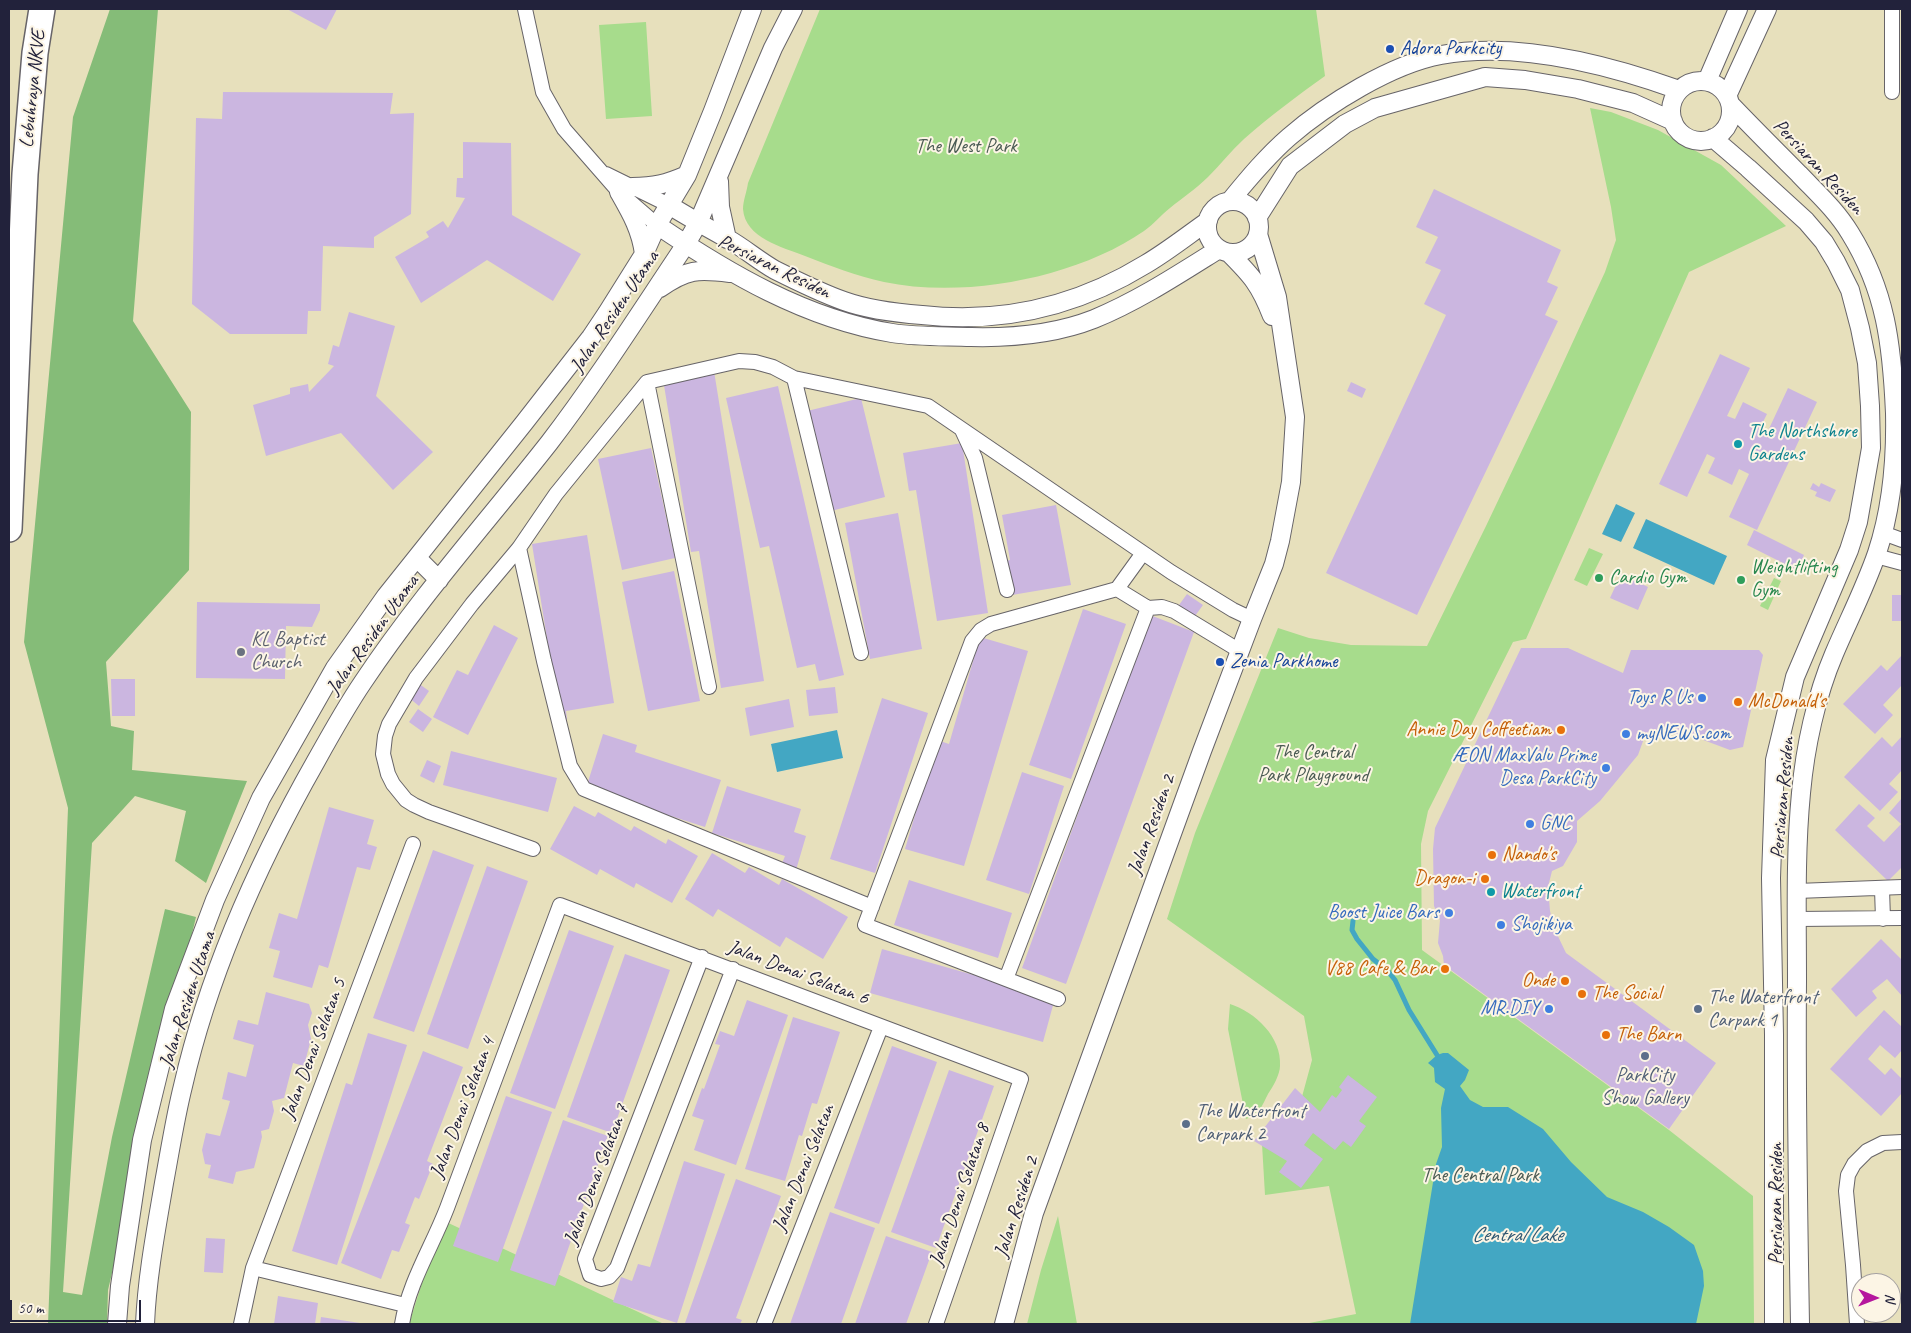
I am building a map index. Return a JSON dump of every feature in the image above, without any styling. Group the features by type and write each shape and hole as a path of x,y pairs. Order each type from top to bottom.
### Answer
{"highway":[{"name":"Lebuhraya NKVE","path":"9,529 25,174 35,53 42,9"}],"street":[{"path":"525,9 543,92 564,129 598,171 626,190 657,225"},
{"name":"Jalan Residen Utama","path":"117,1324 120,1286 142,1140 174,1009 215,900 261,798 335,668 386,596 591,336 644,254 657,225 687,174 752,9"},
{"name":"Jalan Residen Utama","path":"146,1324 154,1241 183,1086 205,1007 220,962 269,849 291,805 338,722 374,666 439,580 578,405 686,244 698,223 772,48 793,9"},
{"path":"1707,82 1738,9"},
{"path":"1729,101 1715,84 1697,81 1687,84 1679,90 1672,105 1673,121 1685,136 1694,140 1704,141 1721,133 1728,125 1731,115 1729,101 1767,9"},
{"path":"1892,9 1892,92"},
{"path":"1673,121 1633,104 1578,89 1526,80 1485,77 1376,108 1345,124 1290,166 1258,226 1254,242 1247,249 1239,253 1224,251 1209,237 1208,221 1216,208 1230,201 1262,164 1290,137 1326,110 1369,83 1415,62 1441,55 1484,51 1539,55 1605,67 1679,90"},
{"name":"Persiaran Residen","path":"1729,101 1830,206 1850,232 1873,277 1886,319 1893,372 1896,444 1894,480 1883,533 1876,556 1832,658 1812,722 1801,792 1797,891 1800,1324"},
{"name":"Persiaran Residen","path":"1713,138 1806,222 1824,242 1836,262 1850,290 1860,328 1866,363 1870,406 1870,448 1858,522 1849,550 1796,677 1775,760 1771,878 1774,1035 1774,1324"},
{"path":"719,173 720,207 727,239"},
{"path":"626,190 665,184 687,174"},
{"path":"626,190 669,205"},
{"path":"626,190 642,239 644,254"},
{"path":"1230,201 1239,202 1253,210 1258,226"},
{"name":"Persiaran Residen","path":"669,205 774,269 843,301 904,314 940,317 1012,315 1045,308 1080,297 1146,264 1208,221"},
{"name":"Persiaran Residen","path":"657,225 686,244 791,303 821,315 856,325 892,333 916,335 993,338 1051,330 1092,320 1126,305 1224,251"},
{"name":"Jalan Residen 2","path":"1004,1324 1034,1213 1252,618 1274,564 1291,482 1295,417 1277,298 1258,226"},
{"name":"Jalan Residen 2","path":"1224,251 1257,283 1265,297 1271,316 1282,334"},
{"path":"654,292 677,276 689,272 736,273"},
{"path":"533,849 414,805 406,800 393,784 388,774 383,754 385,736 389,724 416,678 472,604 519,548 556,494 646,382 739,361 755,362 773,366 794,378 928,406 1143,553 1233,610 1252,618"},
{"path":"794,378 861,653"},
{"path":"646,382 709,687"},
{"path":"961,428 975,458 1007,590"},
{"path":"1883,533 1902,540"},
{"path":"519,548 570,766 584,789 872,907"},
{"path":"1058,999 865,925 976,634 992,624 1118,589 1143,553"},
{"path":"1876,556 1902,563"},
{"path":"417,558 439,580"},
{"path":"1118,589 1148,608 1162,607 1174,611 1240,651"},
{"path":"1006,979 1148,608"},
{"name":"Jalan Denai Selatan 5","path":"241,1324 253,1268 413,844"},
{"path":"1797,891 1902,887"},
{"path":"1882,889 1883,919"},
{"name":"Jalan Denai Selatan 6","path":"560,905 1021,1079"},
{"name":"Jalan Denai Selatan 4","path":"402,1324 405,1304 413,1281 442,1220 560,905"},
{"path":"1797,920 1902,918"},
{"name":"Jalan Denai Selatan 7","path":"702,957 585,1259 590,1274 601,1279 609,1277 616,1268 733,969"},
{"name":"Jalan Denai Selatan","path":"764,1324 881,1027"},
{"name":"Jalan Denai Selatan 8","path":"936,1324 1021,1079"},
{"path":"1857,1324 1846,1191 1848,1175 1854,1164 1867,1151 1883,1143 1902,1142"},
{"path":"253,1268 405,1304"}],"green space":[{"path":"110,9 158,9 133,321 191,412 189,570 106,662 111,726 134,731 132,770 247,781 206,883 175,861 186,811 135,796 92,843 63,1292 82,1295 112,1137 165,909 196,917 108,1290 107,1324 48,1324 68,808 24,642 73,117"},
{"name":"The West Park","path":"820,9 1316,9 1325,76 1254,131 1203,181 1148,228 1117,247 1086,261 1053,272 1019,280 984,286 916,287 864,277 786,249 757,234 745,219 743,206 748,183"},
{"path":"646,22 652,116 606,119 599,25"},
{"name":"The Central Park","path":"1590,108 1611,112 1658,130 1721,165 1786,226 1689,272 1526,639 1513,642 1428,811 1421,844 1422,950 1669,1130 1753,1196 1754,1324 1304,1324 1356,1314 1329,1186 1265,1195 1262,1144 1300,1104 1312,1060 1304,1016 1167,919 1195,833 1278,628 1309,638 1351,645 1427,646 1553,385 1605,272 1616,240"},
{"path":"1589,548 1603,554 1587,586 1574,580"},
{"path":"1774,578 1781,581 1768,610 1760,606"},
{"path":"1230,1004 1249,1013 1265,1027 1277,1045 1279,1055 1280,1069 1278,1077 1260,1110 1246,1119 1228,1029"},
{"path":"1058,1216 1077,1324 1027,1324 1041,1270"},
{"path":"442,1220 664,1324 409,1324"}],"water":[{"path":"1616,504 1635,513 1621,542 1602,534"},
{"path":"1646,519 1727,556 1714,585 1633,548"},
{"path":"837,730 843,758 777,772 771,744"},
{"name":"Central Lake","path":"1448,1053 1469,1070 1460,1086 1470,1100 1483,1107 1508,1107 1543,1129 1571,1162 1607,1197 1643,1212 1669,1227 1694,1245 1703,1271 1704,1286 1696,1324 1410,1324 1436,1164 1442,1147 1441,1108 1445,1089 1435,1082 1434,1068 1428,1063 1437,1055"}],"building":[{"path":"287,9 337,9 326,30"},
{"path":"223,92 393,93 390,114 414,113 411,214 374,237 374,248 323,246 321,311 308,311 307,334 230,334 192,304 196,118 222,119"},
{"path":"463,142 511,143 512,215 581,254 553,301 487,260 421,303 395,257 429,237 426,232 443,221 448,228 465,198 456,197 457,178 463,178"},
{"path":"1434,189 1561,250 1547,282 1558,287 1545,315 1558,321 1417,615 1326,573 1446,315 1424,304 1441,270 1425,263 1438,237 1416,227"},
{"path":"349,312 395,326 376,396 433,452 393,490 341,433 266,456 253,405 290,394 290,388 308,384 309,392 334,366 328,364 333,345 339,347"},
{"name":"The Northshore Gardens","path":"1720,354 1750,368 1727,416 1735,419 1743,402 1767,414 1759,430 1767,433 1788,388 1817,402 1757,530 1729,517 1749,474 1739,469 1732,485 1708,473 1715,458 1707,454 1687,497 1659,484"},
{"path":"714,371 764,681 721,688 699,551 691,552 663,379"},
{"path":"1351,382 1366,389 1362,398 1347,391"},
{"path":"778,386 844,675 819,681 815,664 797,668 769,546 760,548 726,398"},
{"path":"861,398 885,497 831,511 807,411"},
{"path":"962,443 988,613 937,621 916,490 909,491 903,453"},
{"path":"651,448 675,558 622,570 598,459"},
{"path":"1813,483 1819,487 1821,483 1836,490 1830,502 1815,496 1817,492 1810,489"},
{"path":"1056,505 1071,585 1012,595 1006,561 1010,560 1002,515"},
{"path":"898,513 922,649 870,659 845,523"},
{"path":"1754,530 1804,555 1797,570 1747,545"},
{"path":"587,535 614,703 566,711 567,719 560,721 532,544"},
{"path":"674,571 700,701 648,711 622,582"},
{"path":"1621,574 1648,587 1638,610 1610,598"},
{"path":"1187,594 1203,605 1195,616 1179,605"},
{"path":"1892,595 1902,595 1902,621 1892,621"},
{"name":"KL Baptist Church","path":"197,602 320,604 320,610 312,627 286,626 285,679 196,678"},
{"path":"1083,609 1126,624 1071,779 1029,765"},
{"path":"1150,615 1194,632 1066,984 1022,968"},
{"path":"494,625 518,638 468,735 433,717 457,670 468,675"},
{"path":"980,637 1028,651 964,866 905,849 937,740 949,744"},
{"name":"Waterfront","path":"1521,648 1568,648 1623,673 1631,650 1759,650 1763,655 1743,747 1730,750 1690,735 1646,733 1638,755 1600,801 1577,821 1577,842 1563,866 1552,871 1548,887 1554,928 1566,953 1716,1063 1669,1129 1444,965 1438,943 1440,920 1434,906 1433,849 1435,828"},
{"path":"1902,655 1902,685 1883,705 1893,715 1875,734 1843,704 1881,665 1887,671"},
{"path":"111,679 135,679 135,716 112,716"},
{"path":"418,683 429,691 419,706 408,697"},
{"path":"835,687 838,713 809,716 806,690"},
{"path":"882,698 928,713 875,873 830,859"},
{"path":"789,699 794,727 750,736 745,708"},
{"path":"418,709 432,719 423,732 409,722"},
{"path":"603,734 637,745 635,752 721,780 705,827 621,800 622,797 587,785"},
{"path":"1902,736 1902,770 1889,784 1898,792 1880,811 1844,777 1882,737 1892,747"},
{"path":"451,751 557,778 548,812 443,785"},
{"path":"427,760 441,766 434,783 420,776"},
{"path":"1022,772 1064,786 1029,894 986,880"},
{"path":"727,786 801,809 794,832 806,836 796,870 781,866 785,856 712,833"},
{"path":"1902,798 1902,867 1888,881 1835,830 1859,804 1875,818 1867,826 1884,842 1901,824 1889,813"},
{"path":"574,806 595,817 598,812 631,831 634,826 666,844 668,839 698,856 672,903 636,883 634,888 600,869 597,875 550,849"},
{"path":"329,807 374,820 367,844 377,847 370,870 357,867 328,968 319,965 312,988 273,977 280,951 269,948 279,913 297,919"},
{"path":"433,850 474,865 414,1032 373,1018"},
{"path":"712,853 745,873 749,867 779,885 782,879 848,917 823,959 786,937 780,947 718,909 713,917 685,899"},
{"path":"487,866 528,881 468,1049 427,1034"},
{"path":"909,880 1012,913 998,958 894,925"},
{"path":"569,930 614,946 555,1109 510,1093"},
{"path":"1881,939 1902,960 1902,996 1887,979 1872,991 1877,998 1856,1017 1831,989"},
{"path":"882,949 1055,998 1043,1042 870,993"},
{"path":"625,954 670,970 612,1133 567,1117"},
{"path":"266,992 309,1004 312,1013 308,1025 311,1039 304,1066 293,1063 284,1098 272,1101 274,1111 269,1129 261,1131 262,1137 254,1168 236,1172 233,1184 208,1178 211,1165 205,1164 202,1150 206,1133 220,1136 230,1101 222,1099 228,1072 246,1077 254,1045 233,1039 238,1020 258,1025"},
{"path":"747,1000 788,1015 736,1165 694,1150 704,1120 692,1116 720,1045 715,1044 720,1031 734,1036"},
{"path":"1884,1010 1902,1027 1902,1050 1895,1058 1880,1045 1868,1059 1885,1075 1891,1068 1902,1079 1902,1093 1881,1116 1830,1069"},
{"path":"793,1017 840,1032 817,1104 812,1103 802,1136 799,1135 785,1181 745,1169"},
{"path":"368,1033 407,1045 337,1265 292,1251 346,1083 352,1085"},
{"path":"892,1046 937,1062 879,1224 834,1208"},
{"path":"423,1051 463,1067 427,1161 433,1164 419,1199 415,1197 405,1223 410,1225 399,1252 392,1250 381,1279 341,1263"},
{"path":"949,1070 994,1086 936,1248 891,1232"},
{"path":"1348,1075 1377,1097 1359,1121 1366,1126 1351,1147 1343,1141 1335,1150 1313,1133 1304,1145 1323,1159 1301,1188 1279,1172 1287,1161 1254,1141 1295,1088 1320,1112 1332,1095 1336,1098 1342,1090 1339,1087"},
{"path":"506,1096 552,1112 498,1262 453,1246"},
{"path":"563,1120 608,1136 555,1286 510,1270"},
{"path":"684,1161 725,1174 677,1323 613,1302 621,1277 632,1281 638,1264 650,1267"},
{"path":"736,1179 781,1196 736,1318 742,1320 740,1324 685,1323"},
{"path":"830,1212 875,1228 841,1324 790,1324"},
{"path":"886,1236 932,1252 906,1324 855,1324"},
{"path":"206,1238 225,1239 223,1273 204,1272"},
{"path":"278,1296 318,1303 315,1324 274,1324"},
{"path":"321,1317 360,1323 360,1324 320,1324"}],"waterway":[{"path":"1353,921 1352,930 1357,939 1373,959 1387,970 1395,980 1409,1010 1437,1055"}],"place":[{"name":"Adora Parkcity","path":"1390,49"},
{"name":"The Northshore Gardens","path":"1738,444"},
{"name":"Cardio Gym","path":"1599,578"},
{"name":"Weightlifting Gym","path":"1741,580"},
{"name":"KL Baptist Church","path":"241,652"},
{"name":"Zenia Parkhome","path":"1220,662"},
{"name":"Toys R Us","path":"1702,698"},
{"name":"McDonald's","path":"1738,702"},
{"name":"Annie Day Coffeetiam","path":"1561,730"},
{"name":"myNEWS.com","path":"1626,734"},
{"name":"ÆON MaxValu Prime Desa ParkCity","path":"1606,768"},
{"name":"GNC","path":"1530,824"},
{"name":"Nando's","path":"1492,855"},
{"name":"Dragon-i","path":"1485,879"},
{"name":"Waterfront","path":"1491,892"},
{"name":"Boost Juice Bars","path":"1449,913"},
{"name":"Shojikiya","path":"1501,925"},
{"name":"V88 Cafe & Bar","path":"1445,969"},
{"name":"Onde","path":"1565,981"},
{"name":"The Social","path":"1582,994"},
{"name":"MR.DIY","path":"1549,1009"},
{"name":"The Waterfront Carpark 1","path":"1698,1009"},
{"name":"The Barn","path":"1606,1035"},
{"name":"ParkCity Show Gallery","path":"1645,1056"},
{"name":"The Waterfront Carpark 2","path":"1186,1124"}],"park label":[{"name":"The Central Park Playground","path":"1313,764"}]}
